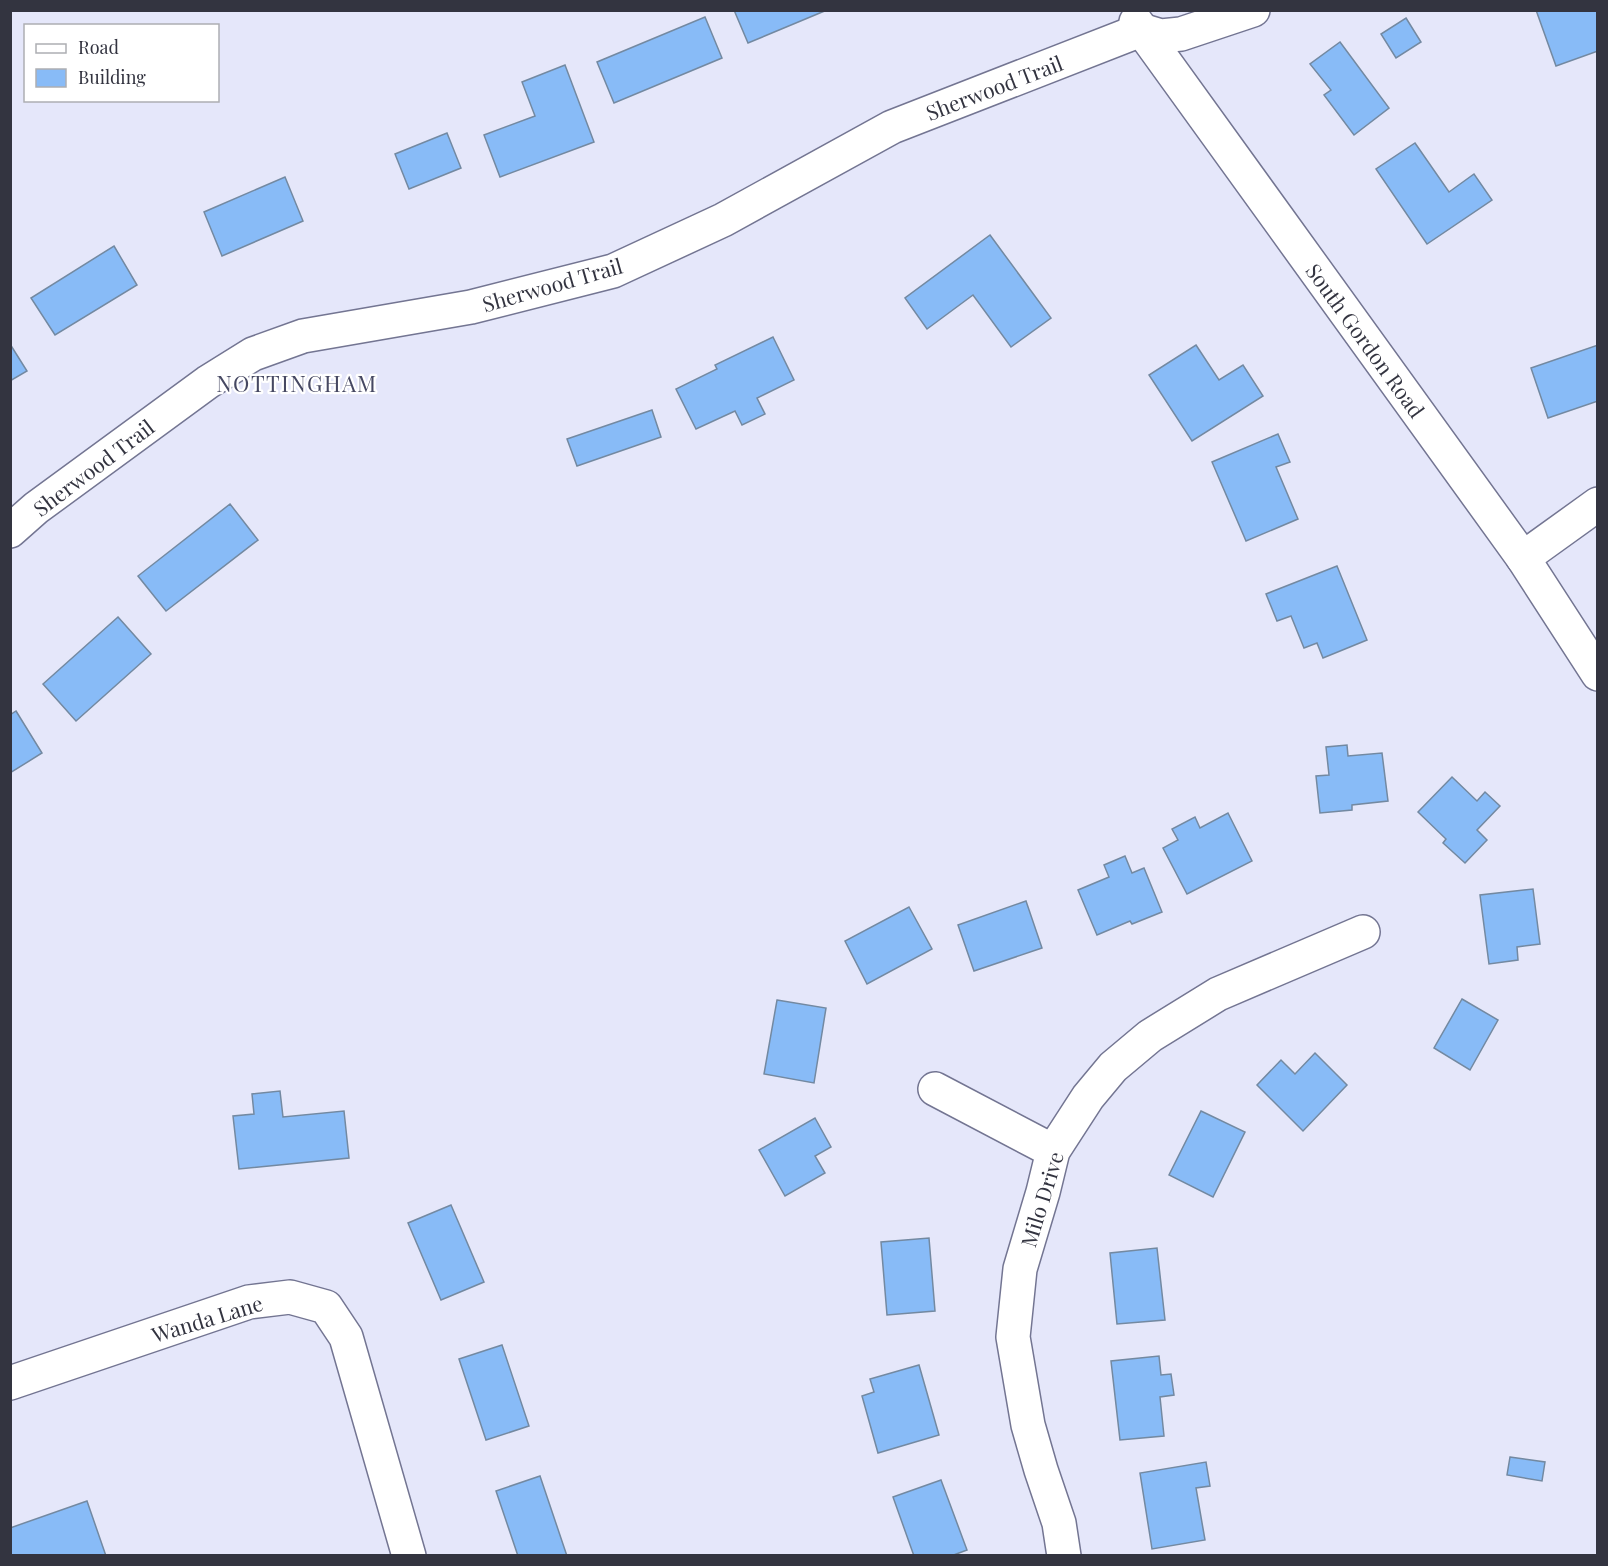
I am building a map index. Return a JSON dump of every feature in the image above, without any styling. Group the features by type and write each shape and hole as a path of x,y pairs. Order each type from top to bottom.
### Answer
{"street":[{"path":"1135,20 1161,36 1181,34 1253,10"},
{"name":"Sherwood Trail","path":"10,531 36,508 208,382 253,354 303,336 471,307 613,271 723,220 892,127 1135,20"},
{"name":"South Gordon Road","path":"1135,20 1523,558 1598,674"},
{"path":"1523,558 1598,504"},
{"name":"Milo Drive","path":"1064,1556 1059,1523 1028,1425 1013,1337 1020,1269 1053,1151 1088,1097 1113,1067 1150,1036 1218,994 1363,932"},
{"path":"935,1089 1053,1151"},
{"name":"Wanda Lane","path":"10,1383 249,1302 290,1297 326,1307 346,1337 409,1556"}],"building":[{"path":"734,10 827,10 748,43"},
{"path":"1536,10 1598,10 1598,51 1556,66"},
{"path":"705,17 722,58 614,103 597,62"},
{"path":"1406,18 1421,42 1396,58 1381,34"},
{"path":"1340,42 1389,108 1354,135 1324,95 1331,90 1310,64"},
{"path":"565,65 594,142 500,177 484,135 535,116 522,82"},
{"path":"447,133 461,168 409,189 395,154"},
{"path":"1415,143 1449,192 1474,174 1492,200 1427,244 1376,169"},
{"path":"285,177 303,221 222,256 204,212"},
{"path":"990,235 1051,318 1011,347 973,295 927,329 905,298"},
{"path":"114,246 137,285 55,335 31,298"},
{"path":"773,337 794,380 757,398 765,414 742,425 735,411 696,429 676,389 717,369 715,365"},
{"path":"10,344 27,371 10,381"},
{"path":"1196,345 1219,380 1243,365 1263,396 1192,441 1149,375"},
{"path":"1598,345 1598,401 1548,418 1531,368"},
{"path":"652,410 661,437 577,466 567,439"},
{"path":"1278,434 1290,462 1276,467 1298,519 1246,541 1212,462"},
{"path":"230,504 258,540 166,611 138,576"},
{"path":"1337,566 1367,640 1323,658 1317,643 1304,648 1291,616 1277,621 1266,594"},
{"path":"118,617 151,654 76,721 43,684"},
{"path":"16,711 42,753 10,773 10,715"},
{"path":"1347,745 1348,756 1382,753 1388,801 1352,805 1352,810 1320,813 1316,776 1329,775 1326,747"},
{"path":"1452,777 1477,801 1485,792 1500,806 1477,830 1487,840 1465,863 1443,843 1446,839 1418,812"},
{"path":"1228,813 1252,861 1187,894 1163,848 1178,840 1172,829 1195,817 1200,828"},
{"path":"1125,856 1132,873 1144,868 1162,912 1132,924 1130,921 1097,935 1078,890 1109,877 1104,865"},
{"path":"1533,889 1540,944 1517,947 1518,960 1489,964 1480,895"},
{"path":"1026,901 1042,948 974,971 958,925"},
{"path":"909,907 932,949 867,984 845,941"},
{"path":"1462,999 1498,1020 1470,1070 1434,1048"},
{"path":"777,1000 826,1008 814,1083 764,1074"},
{"path":"1315,1053 1347,1085 1303,1131 1257,1085 1281,1060 1295,1074"},
{"path":"280,1091 283,1117 344,1111 349,1158 239,1169 233,1116 254,1114 252,1094"},
{"path":"1201,1111 1245,1132 1213,1197 1169,1175"},
{"path":"815,1118 831,1147 815,1156 825,1173 785,1196 759,1150"},
{"path":"451,1205 484,1282 441,1300 408,1223"},
{"path":"929,1238 935,1311 887,1315 881,1242"},
{"path":"1157,1248 1165,1320 1117,1324 1110,1253"},
{"path":"502,1345 529,1426 486,1440 459,1359"},
{"path":"1159,1356 1161,1375 1171,1374 1174,1395 1160,1397 1164,1436 1120,1440 1111,1361"},
{"path":"919,1365 939,1435 878,1453 862,1396 874,1392 870,1379"},
{"path":"1510,1457 1545,1462 1542,1481 1507,1475"},
{"path":"1206,1462 1210,1486 1196,1488 1205,1540 1152,1549 1140,1473"},
{"path":"540,1476 567,1556 518,1556 496,1491"},
{"path":"941,1480 967,1550 951,1556 914,1556 893,1497"},
{"path":"87,1501 106,1556 10,1556 10,1528"}],"district":[{"name":"NOTTINGHAM","path":"297,383"}]}
